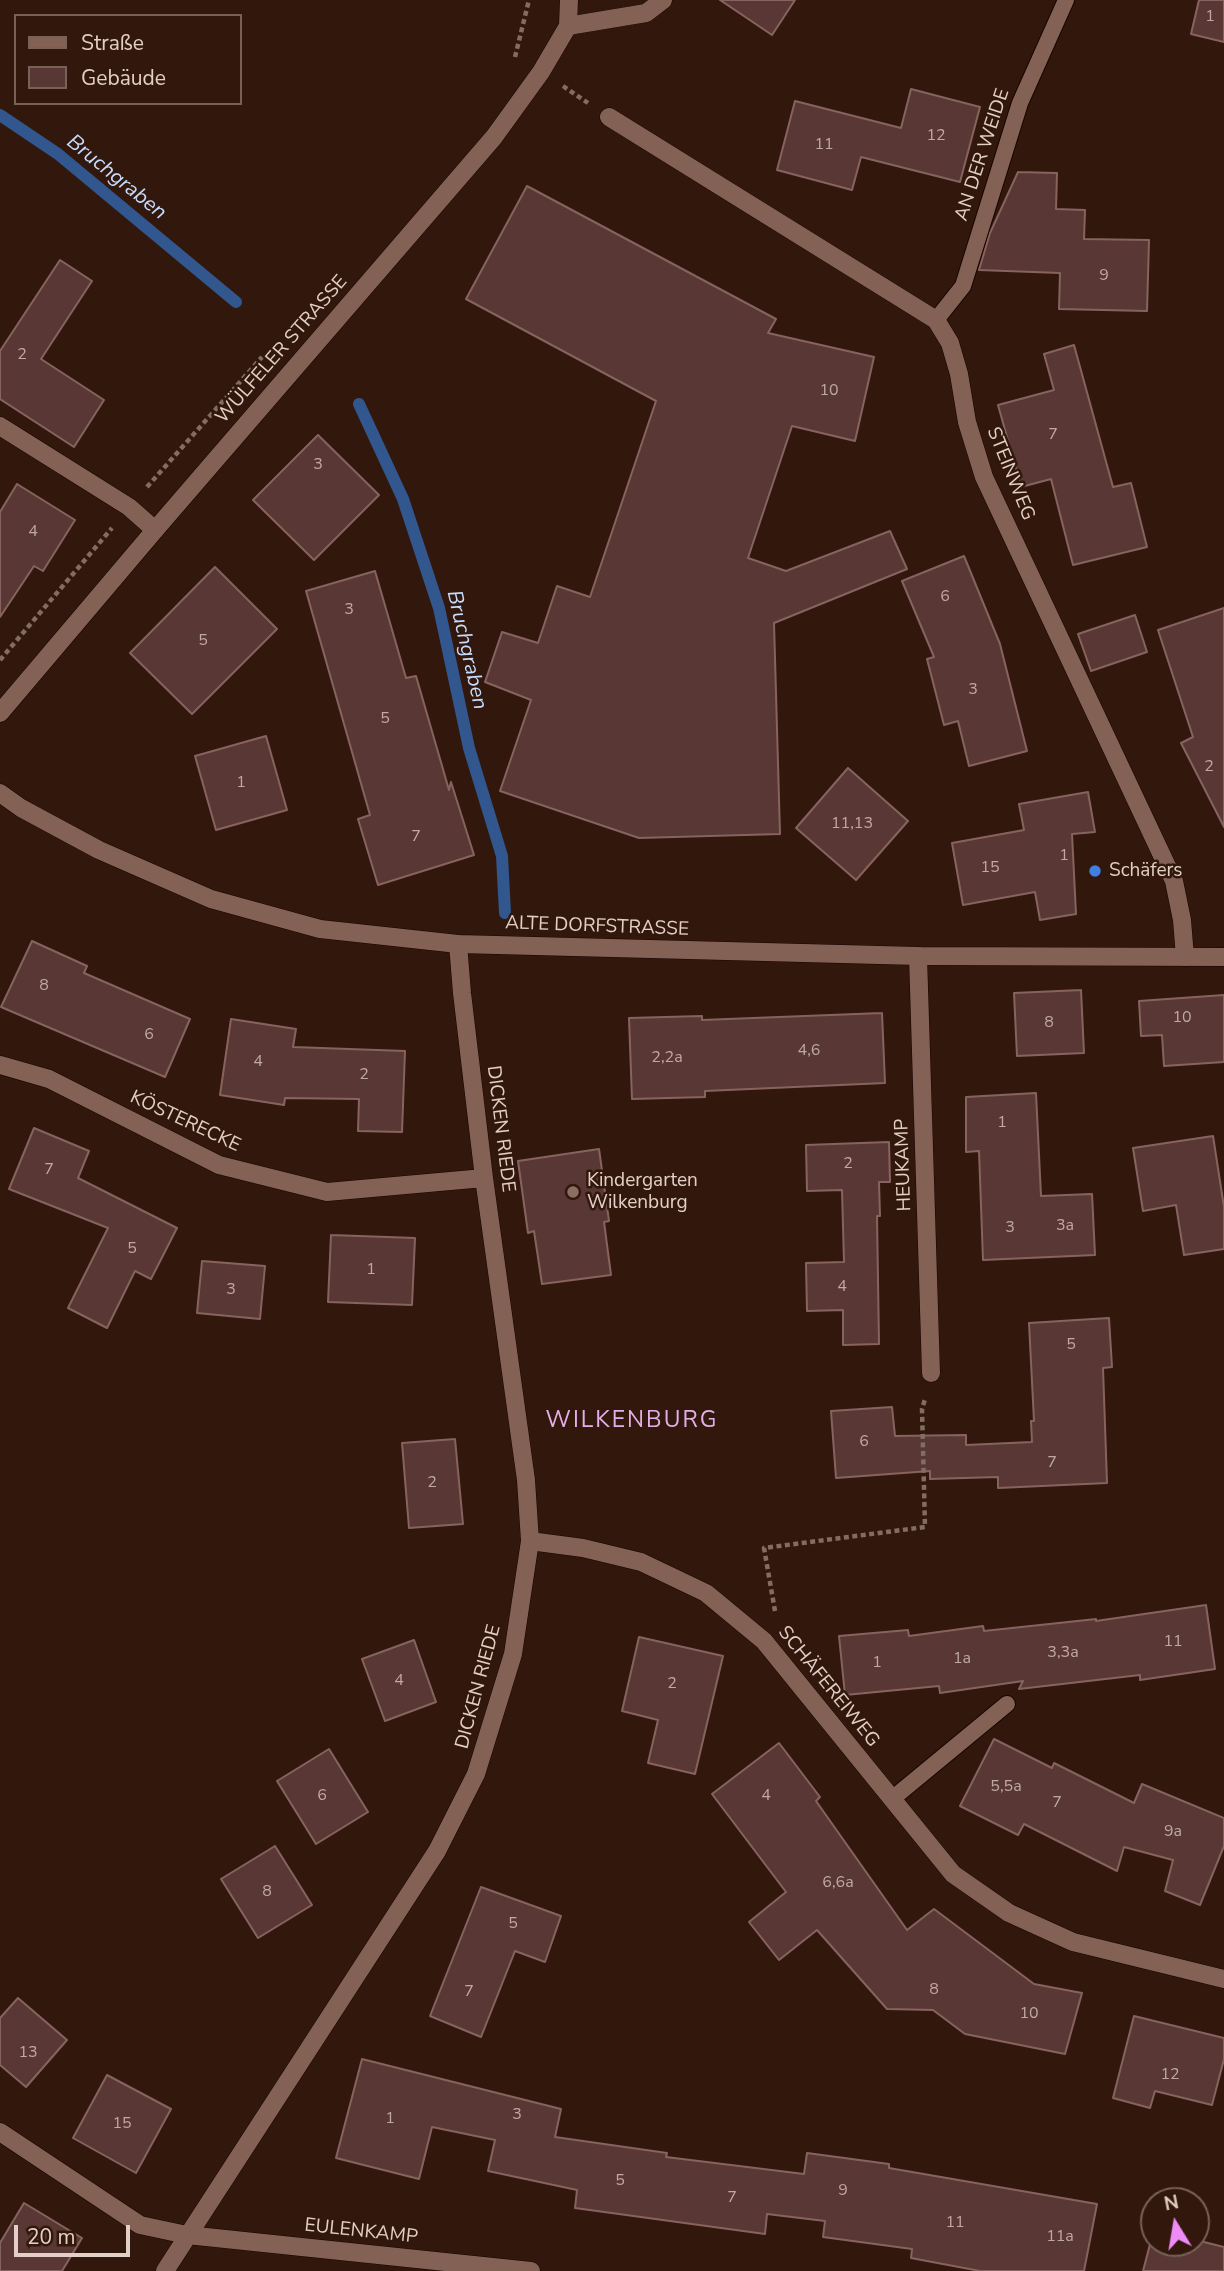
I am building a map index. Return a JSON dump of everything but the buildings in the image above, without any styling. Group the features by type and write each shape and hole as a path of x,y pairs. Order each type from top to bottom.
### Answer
{"street":[{"name":"WÜLFELER STRASSE","path":"0,713 494,137 541,72 568,26 569,0"},
{"path":"568,26 646,13 663,0"},
{"name":"STEINWEG","path":"609,117 936,320 950,342 959,374 967,422 984,477 1174,881 1182,920 1185,957"},
{"path":"0,426 129,507 155,530"},
{"name":"ALTE DORFSTRASSE","path":"0,793 21,808 99,850 211,899 320,929 458,944 918,956 1224,957"},
{"name":"DICKEN RIEDE","path":"165,2271 437,1851 476,1774 513,1654 530,1541 526,1480 484,1178 458,944"},
{"name":"HEUKAMP","path":"918,956 931,1373"},
{"name":"KÖSTERECKE","path":"0,1065 49,1079 219,1165 327,1192 484,1178"},
{"name":"SCHÄFEREIWEG","path":"530,1541 583,1548 641,1562 706,1593 764,1640 953,1874 1009,1913 1073,1942 1224,1979"},
{"name":"EULENKAMP","path":"0,2132 140,2225 187,2235 531,2271"}],"lane":[{"name":"AN DER WEIDE","path":"936,320 963,286 1020,103 1066,0"},
{"path":"892,1799 1007,1704"}],"path":[{"path":"513,65 528,0"},
{"path":"541,72 609,117"},
{"path":"764,1640 776,1619 764,1548 925,1527 922,1409 931,1373"}],"waterway":[{"name":"Bruchgraben","path":"0,115 58,154 236,302"},
{"name":"Bruchgraben","path":"359,404 403,499 439,608 469,748 502,856 505,913"}],"place":[{"name":"Schäfers","path":"1095,871"},
{"name":"Kindergarten Wilkenburg","path":"573,1192"}],"district":[{"name":"WILKENBURG","path":"632,1421"}]}
